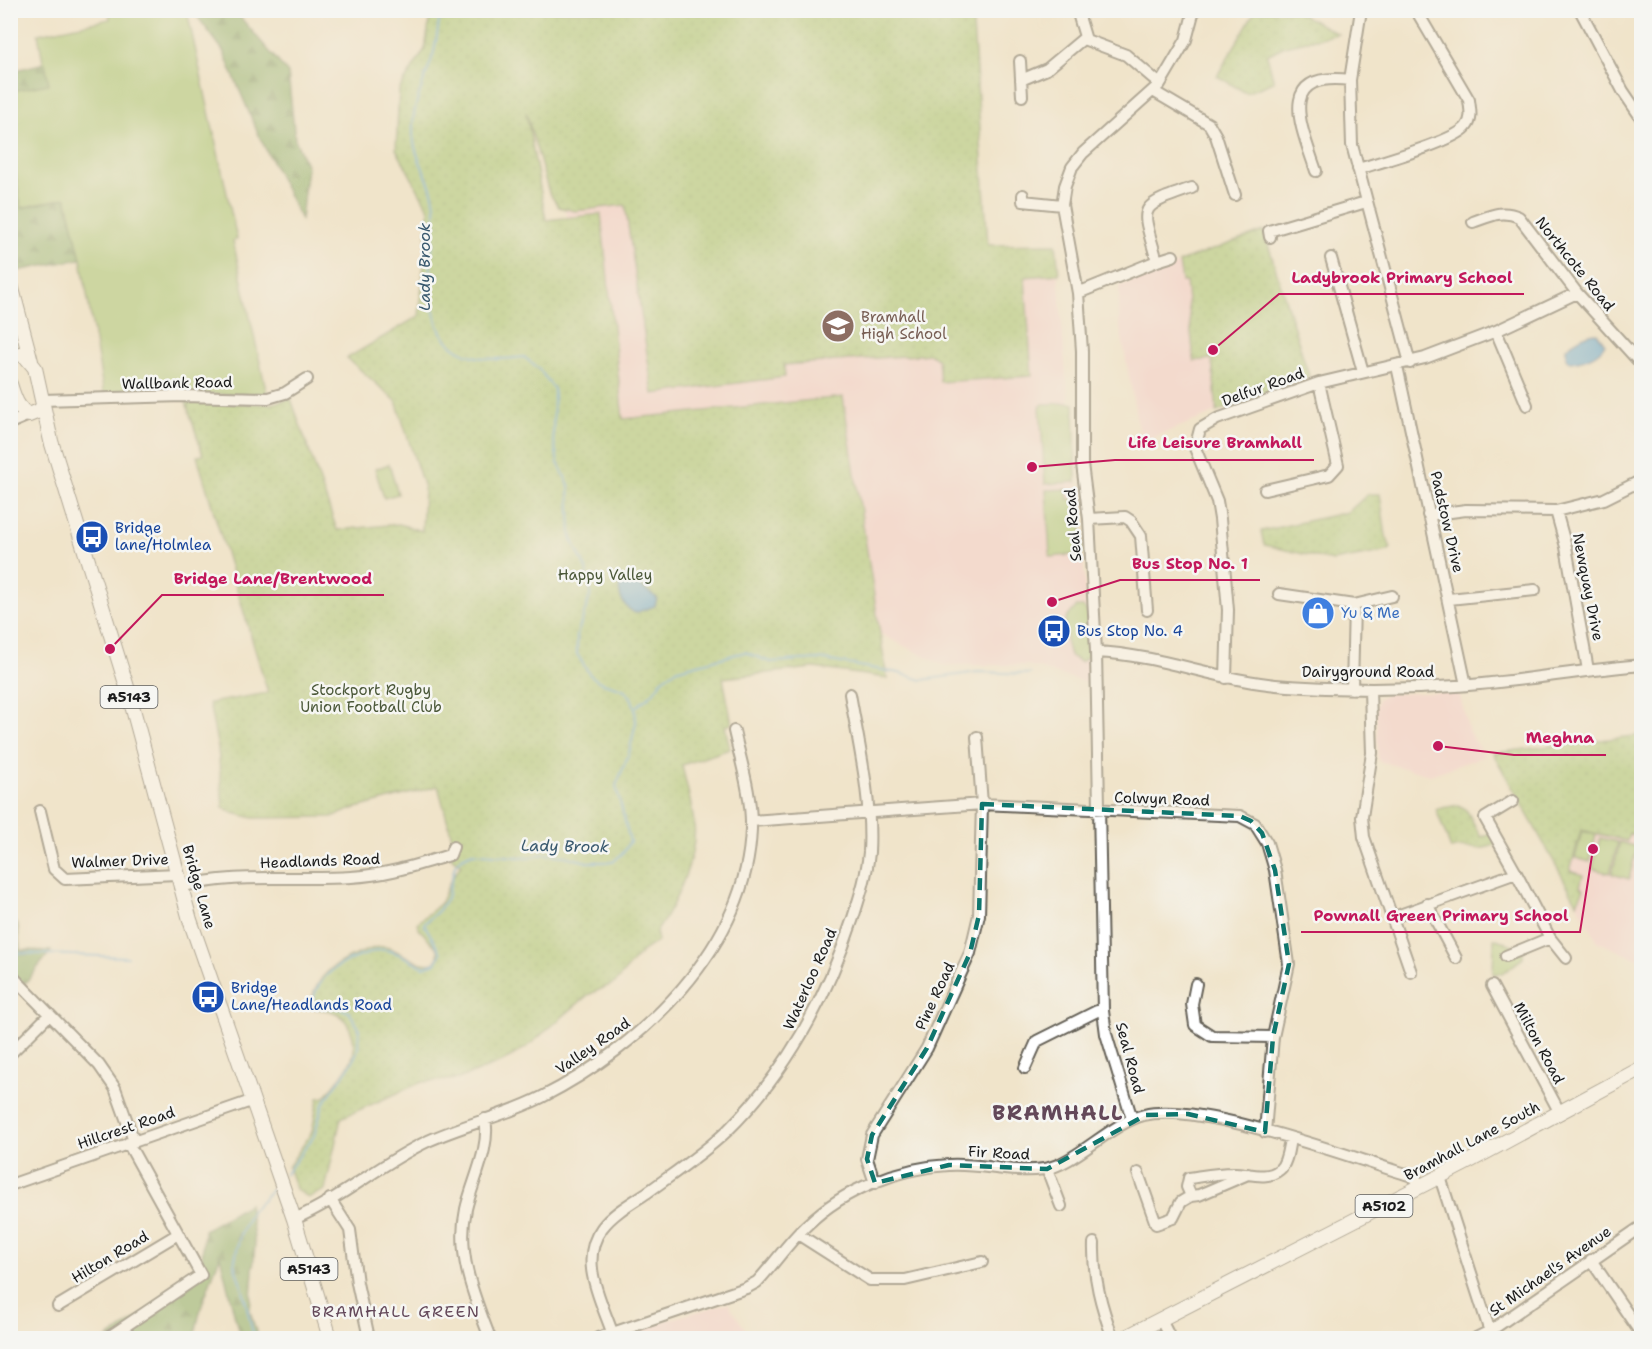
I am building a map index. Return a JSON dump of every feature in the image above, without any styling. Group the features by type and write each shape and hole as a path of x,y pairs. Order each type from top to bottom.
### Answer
{"main road":[{"name":"Bridge Lane","path":"10,281 31,361 36,409 51,441 127,687 178,880 251,1101 294,1219 330,1338"},
{"path":"10,295 16,334 11,357 25,356 31,361"},
{"path":"12,390 23,411 36,409"},
{"name":"Bramhall Lane South","path":"1124,1338 1440,1177 1641,1068"}],"street":[{"path":"1077,10 1084,38 1089,42 1114,48 1126,55 1157,87 1209,124 1216,136 1235,195"},
{"name":"Seal Road","path":"1132,1119 1106,1034 1103,1011 1096,652 1089,519 1082,464 1082,351 1078,293 1062,205 1065,186 1072,167 1083,153 1157,87 1186,40 1194,10"},
{"path":"1362,10 1350,80 1352,145 1410,363"},
{"path":"1358,169 1455,134 1466,127 1471,116 1469,100 1416,10"},
{"path":"1580,10 1623,91 1641,119"},
{"path":"1021,80 1047,69 1084,38"},
{"path":"1020,61 1022,96"},
{"path":"1316,171 1300,121 1298,108 1300,94 1315,81 1329,78 1350,80"},
{"path":"1157,261 1146,218 1147,209 1154,201 1192,188"},
{"path":"1023,195 1023,201 1062,205"},
{"path":"1270,237 1269,231 1366,202"},
{"name":"Northcote Road","path":"1473,222 1498,213 1509,212 1519,217 1577,293 1641,366"},
{"path":"1078,293 1173,256"},
{"path":"1321,267 1332,261 1363,372"},
{"name":"Delfur Road","path":"1226,678 1228,610 1220,519 1217,501 1196,448 1196,438 1206,423 1319,383 1410,363 1496,331 1577,293"},
{"path":"1496,331 1527,405"},
{"name":"Padstow Drive","path":"1397,366 1466,686"},
{"name":"Wallbank Road","path":"36,409 183,396 268,398 285,393 308,380"},
{"path":"1265,490 1329,475 1338,465 1319,383"},
{"path":"10,411 12,390"},
{"path":"10,423 36,409"},
{"path":"1428,515 1466,510 1556,511 1605,499 1641,480"},
{"name":"Newquay Drive","path":"1556,511 1566,547 1588,670"},
{"path":"1089,519 1125,517 1137,528 1141,536 1147,610"},
{"path":"1449,599 1535,590"},
{"path":"1279,594 1354,605 1392,596"},
{"path":"1352,689 1354,605"},
{"name":"Dairyground Road","path":"1096,652 1161,659 1226,678 1287,686 1370,690 1466,686 1641,665"},
{"path":"1370,690 1372,753 1362,817 1364,837 1394,917 1411,972"},
{"name":"Waterloo Road","path":"612,1332 592,1272 591,1258 599,1235 626,1207 725,1132 759,1096 800,1039 847,939 867,869 869,812 850,694"},
{"name":"Valley Road","path":"294,1219 420,1145 543,1096 617,1052 647,1027 685,985 708,954 736,897 746,867 751,820 734,731"},
{"name":"Pine Road","path":"874,1183 867,1158 872,1136 927,1048 970,953 979,915 982,804 977,737"},
{"path":"1512,801 1485,818 1550,938 1566,958"},
{"name":"Colwyn Road","path":"751,820 982,804 1100,812 1240,816 1259,828 1275,870 1289,964 1273,1037 1265,1132"},
{"name":"Walmer Drive","path":"40,812 54,869 65,879 178,880"},
{"name":"Headlands Road","path":"178,880 322,879 382,874 411,869 450,855 453,847"},
{"path":"1394,917 1516,873"},
{"path":"1426,904 1456,958"},
{"path":"1506,956 1550,938"},
{"path":"10,974 99,1065 115,1088 131,1142 201,1275 109,1338"},
{"path":"1196,984 1192,1004 1195,1025 1212,1036 1273,1037"},
{"name":"Milton Road","path":"1492,986 1560,1113"},
{"path":"1025,1068 1037,1041 1097,1011 1103,1011"},
{"path":"10,1054 49,1015"},
{"name":"Hillcrest Road","path":"10,1185 251,1101"},
{"name":"Fir Road","path":"598,1338 746,1288 766,1272 798,1234 831,1206 874,1183 950,1165 1017,1170 1047,1169 1132,1119 1146,1114 1188,1114 1265,1132 1409,1175 1415,1178 1421,1186"},
{"path":"484,1119 487,1129 466,1210 464,1256 467,1275 490,1338"},
{"path":"1191,1196 1187,1187 1189,1178 1233,1172 1262,1175 1276,1172 1284,1165 1290,1139"},
{"path":"1047,1169 1061,1206"},
{"path":"1138,1173 1156,1224 1173,1218 1181,1202 1191,1196 1248,1174"},
{"path":"1440,1177 1491,1335"},
{"path":"330,1199 350,1230 357,1283 369,1338"},
{"name":"St Michael's Avenue","path":"1476,1338 1491,1335 1591,1260 1641,1226"},
{"name":"Hilton Road","path":"58,1306 178,1234"},
{"path":"798,1234 870,1280 905,1280 982,1262"},
{"path":"1094,1243 1093,1267 1101,1306 1113,1338"},
{"path":"1591,1260 1641,1335"},
{"path":"1161,1320 1170,1338"}],"highlighted area":[{"path":"982,804 1240,816 1251,821 1262,833 1275,870 1289,964 1273,1037 1265,1132 1188,1114 1146,1115 1047,1169 949,1165 875,1183 867,1159 872,1135 927,1048 970,953 979,915"}],"shaded area":[{"name":"Bramhall High School","path":"972,11 988,245 1056,244 1068,402 1074,404 1075,468 1082,534 1090,684 1028,665 943,665 880,634 843,397 623,420 516,29"},
{"path":"1264,231 1309,376 1141,442 1119,322 1119,286"},
{"path":"1459,692 1469,732 1485,756 1430,775 1378,761 1376,706 1378,699 1387,694"},
{"path":"1641,735 1641,958 1638,959 1598,942 1493,753"},
{"path":"728,1303 751,1338 610,1338 650,1325"}],"green space":[{"path":"109,11 187,11 237,239 233,241 267,394 104,395 81,259 66,198 21,208 11,146 10,91 47,84 38,34 110,19"},
{"path":"193,11 235,11 288,73 295,139 307,167 301,220 259,136 222,49"},
{"path":"431,11 972,11 988,245 1056,244 1059,274 1025,277 1032,376 940,382 938,360 931,354 784,365 785,377 653,394 625,205 575,211 559,207 549,193 526,112 546,220 601,214 623,419 843,397 887,678 814,668 723,678 732,724 725,726 730,749 682,765 694,824 694,837 684,880 671,909 656,932 658,941 641,952 615,983 588,995 527,1047 502,1062 458,1079 422,1082 341,1118 325,1190 308,1198 296,1189 288,1167 312,1132 318,1098 325,1097 344,1072 353,1056 354,1048 349,1027 343,1018 331,1011 315,1009 311,1002 318,983 337,964 377,947 391,949 422,963 434,963 438,957 438,949 419,929 417,923 440,904 451,879 461,865 451,857 455,849 438,786 332,817 253,818 233,813 223,807 218,748 209,703 268,693 197,456 203,455 186,402 270,404 291,399 337,530 399,524 422,531 424,488 396,401 347,358 419,316 429,210 396,149 399,90 425,49"},
{"path":"1255,11 1296,11 1338,34 1285,46 1267,55 1274,82 1246,93 1217,76"},
{"path":"45,63 49,84 11,91 11,71"},
{"path":"11,146 21,208 66,198 81,259 11,272"},
{"path":"1264,231 1309,376 1217,412 1212,359 1194,361 1186,282 1182,282 1179,262"},
{"path":"1043,404 1074,404 1076,482 1045,484 1040,407"},
{"path":"389,464 398,494 384,498 375,469"},
{"path":"1067,489 1068,499 1079,499 1084,554 1050,557 1046,490"},
{"path":"1368,494 1380,494 1386,536 1391,548 1388,551 1333,561 1264,545 1261,531 1348,512"},
{"path":"1076,607 1083,607 1088,612 1089,656 1081,662 1070,656 1066,641 1065,620"},
{"path":"1641,735 1641,837 1629,833 1627,841 1581,830 1570,871 1583,875 1580,887 1584,889 1577,903 1493,753"},
{"path":"1458,805 1466,809 1481,837 1493,832 1499,843 1484,848 1451,849 1436,809"},
{"path":"1582,831 1596,835 1590,862 1575,858"},
{"path":"1600,838 1618,842 1610,873 1592,869"},
{"path":"1620,842 1637,847 1629,879 1612,874"},
{"path":"10,915 18,925 20,950 51,951 23,986 11,974"},
{"path":"1494,938 1523,949 1523,958 1503,973 1493,974"},
{"path":"249,1204 255,1244 250,1311 258,1338 240,1338 220,1256 201,1308 194,1338 108,1338 201,1275 204,1230"}],"water":[{"path":"1597,333 1605,344 1599,352 1585,359 1570,362 1566,358 1566,348 1569,345 1585,336"},
{"path":"631,580 657,598 655,606 635,613 625,605 619,586"}],"waterway":[{"name":"Lady Brook","path":"285,1175 314,1136 323,1104 353,1061 358,1049 359,1028 349,1012 339,1008 318,1007 313,1000 326,975 349,960 380,950 395,953 424,967 435,963 441,953 424,924 439,910 447,898 455,865 472,853 528,858 544,854 565,856 587,862 613,862 624,852 630,841 616,786 629,753 636,722 635,708 631,697 623,689 600,682 590,675 577,654 577,635 591,593 586,569 571,537 569,485 558,463 553,436 554,389 539,369 524,357 496,359 474,356 458,350 446,339 437,324 431,284 434,198 414,144 413,124 416,104 434,50 441,10"},
{"path":"636,707 652,694 663,679 678,669 745,652 770,662 819,659 899,673 922,680 978,672 1030,674"},
{"path":"10,945 15,953 128,957"},
{"name":"Lady Brook","path":"254,1338 243,1290 234,1264 240,1235 251,1212 277,1184"}],"place":[{"name":"Bramhall High School","path":"838,326"},
{"name":"Ladybrook Primary School","path":"1213,350"},
{"name":"Life Leisure Bramhall","path":"1032,467"},
{"name":"Bridge lane/Holmlea","path":"92,537"},
{"name":"Bus Stop No. 1","path":"1052,602"},
{"name":"Yu & Me","path":"1318,613"},
{"name":"Bus Stop No. 4","path":"1054,631"},
{"name":"Bridge Lane/Brentwood","path":"110,649"},
{"name":"Meghna","path":"1438,746"},
{"name":"Pownall Green Primary School","path":"1593,849"},
{"name":"Bridge Lane/Headlands Road","path":"208,997"}],"district":[{"name":"BRAMHALL","path":"1058,1113"},
{"name":"BRAMHALL GREEN","path":"396,1311"}],"park label":[{"name":"Happy Valley","path":"605,575"},
{"name":"Stockport Rugby Union Football Club","path":"371,698"}]}
